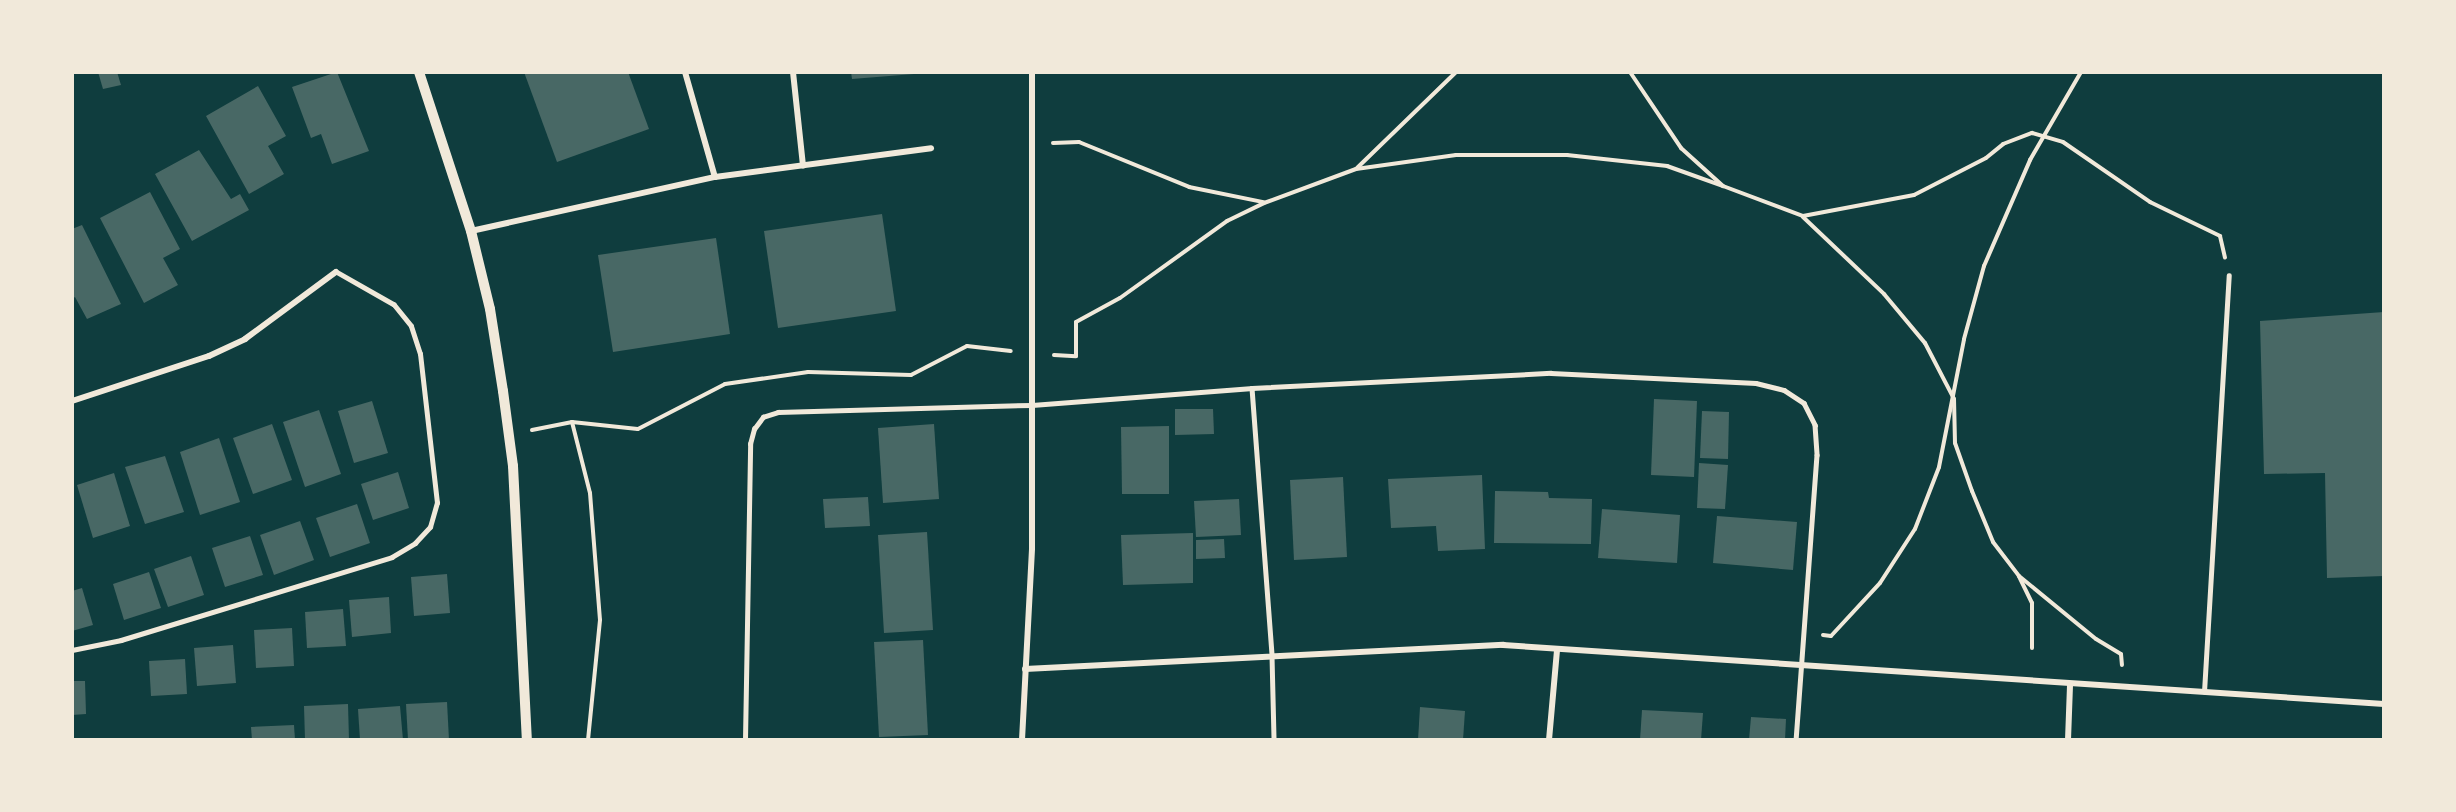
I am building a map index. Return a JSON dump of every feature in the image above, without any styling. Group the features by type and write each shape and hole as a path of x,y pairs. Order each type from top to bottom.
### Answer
{"street":[{"path":"419,72 471,231 490,309 509,435 527,740"},
{"path":"685,72 715,177"},
{"path":"793,72 803,165"},
{"path":"1022,740 1032,548 1034,354 1032,72"},
{"path":"471,231 715,177 931,148"},
{"path":"72,401 209,356 245,339 336,272"},
{"path":"1025,669 1472,646 1803,665 2122,689 2384,704"},
{"path":"1549,740 1557,650"},
{"path":"2068,740 2070,684"}],"lane":[{"path":"72,650 121,640 392,557 430,527 437,503 420,354 411,326 394,305 336,272"},
{"path":"2204,692 2229,276"},
{"path":"745,740 750,444 754,429 764,417 778,412 1032,405 1252,388 1551,373 1756,383 1784,390 1804,402 1815,425 1816,455 1797,740"},
{"path":"1252,388 1272,656 1274,740"}],"path":[{"path":"1356,169 1456,72"},
{"path":"1630,72 1681,148 1723,186"},
{"path":"1804,633 1831,636 1896,560 1928,500 1954,399 1964,339 1984,266 2013,196 2081,72"},
{"path":"1803,216 1914,195 2018,137 2045,135 2062,142 2150,202 2220,236 2229,276"},
{"path":"1079,142 1189,187 1264,202"},
{"path":"509,435 572,422 638,429 726,384 808,372 910,375 967,346 1034,354 1076,356 1076,322 1120,298 1227,221 1264,202 1356,169 1456,155 1567,155 1667,166 1803,216 1884,294 1925,343 1954,399 1955,443 1972,492 1993,542 2019,576 2032,603 2032,648"},
{"path":"572,422 590,493 600,620 588,740"},
{"path":"2019,576 2096,639 2121,654 2122,689"}],"building":[{"path":"98,72 117,72 121,85 103,89"},
{"path":"337,72 369,151 332,164 321,134 311,138 292,87"},
{"path":"524,72 628,72 649,129 557,162"},
{"path":"851,72 914,72 914,74 852,79"},
{"path":"258,86 286,136 268,146 284,174 249,194 206,116"},
{"path":"199,150 231,199 240,194 249,210 192,241 155,174"},
{"path":"150,192 180,249 163,258 178,285 144,303 100,218"},
{"path":"882,214 896,311 778,328 764,231"},
{"path":"82,225 121,304 87,319 75,297 72,299 72,229"},
{"path":"716,238 730,334 613,352 598,255"},
{"path":"2384,312 2384,576 2327,578 2325,473 2264,474 2260,321"},
{"path":"1654,399 1697,401 1694,477 1651,475"},
{"path":"372,401 388,453 354,463 338,411"},
{"path":"1175,409 1213,409 1214,434 1175,435"},
{"path":"319,410 341,474 305,487 283,422"},
{"path":"1702,411 1729,412 1728,459 1700,458"},
{"path":"272,424 292,480 253,494 233,438"},
{"path":"934,424 939,499 883,503 878,428"},
{"path":"1169,426 1169,494 1122,494 1121,427"},
{"path":"219,438 240,502 200,515 180,452"},
{"path":"165,456 184,512 145,524 125,467"},
{"path":"1699,463 1728,465 1725,509 1697,508"},
{"path":"398,472 409,508 373,520 361,484"},
{"path":"114,473 130,526 93,538 77,485"},
{"path":"1482,475 1485,549 1438,551 1436,526 1391,528 1388,479"},
{"path":"1343,477 1347,557 1294,560 1290,480"},
{"path":"1495,491 1548,492 1549,498 1592,499 1591,544 1494,543"},
{"path":"868,497 870,526 825,528 823,499"},
{"path":"1239,499 1241,535 1196,537 1194,501"},
{"path":"357,504 370,543 330,557 316,518"},
{"path":"1602,509 1680,515 1677,563 1598,558"},
{"path":"1717,516 1797,522 1793,570 1713,563"},
{"path":"300,521 314,560 274,575 260,535"},
{"path":"927,532 933,630 884,633 878,535"},
{"path":"1193,533 1193,583 1123,585 1121,535"},
{"path":"250,536 263,575 225,587 212,548"},
{"path":"1224,539 1225,558 1196,559 1196,540"},
{"path":"191,556 204,595 168,607 154,569"},
{"path":"149,572 161,608 124,620 113,584"},
{"path":"447,574 450,613 414,616 411,577"},
{"path":"82,588 93,625 72,631 72,591"},
{"path":"389,597 391,633 352,637 349,600"},
{"path":"343,609 346,646 307,648 305,612"},
{"path":"292,628 294,666 256,668 254,630"},
{"path":"923,640 928,735 879,737 874,642"},
{"path":"233,645 236,683 197,686 194,648"},
{"path":"185,659 187,694 151,696 149,661"},
{"path":"72,681 85,681 86,714 72,715"},
{"path":"447,702 449,740 408,740 406,704"},
{"path":"348,704 349,740 305,740 304,706"},
{"path":"400,706 403,740 360,740 358,709"},
{"path":"1420,707 1465,711 1463,740 1418,740"},
{"path":"1642,710 1703,713 1701,740 1640,740"},
{"path":"1751,717 1786,719 1785,740 1749,740"},
{"path":"294,725 295,740 252,740 251,727"}]}
